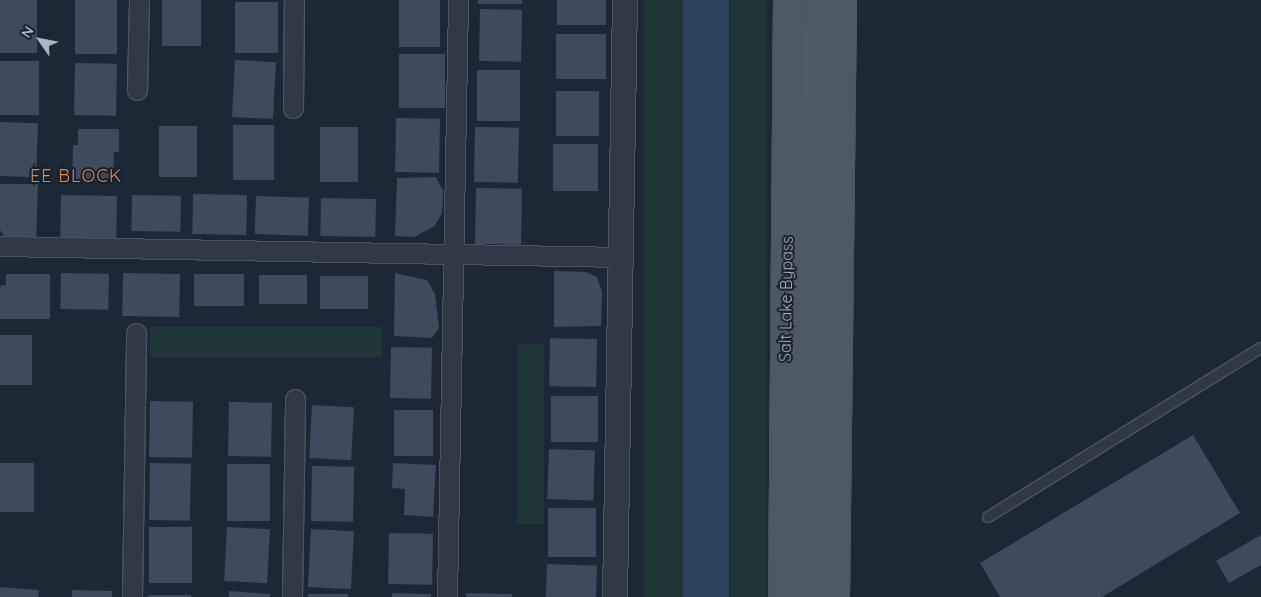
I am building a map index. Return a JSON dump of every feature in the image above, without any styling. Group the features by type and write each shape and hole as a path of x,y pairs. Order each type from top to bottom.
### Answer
{"main road":[{"name":"Salt Lake Bypass","path":"783,597 788,0"},
{"path":"808,597 817,0"},
{"path":"834,597 842,0"}],"street":[{"path":"137,90 139,0"},
{"path":"292,108 294,0"},
{"path":"446,597 458,0"},
{"path":"615,597 625,0"},
{"path":"0,246 621,257"},
{"path":"132,597 136,333"},
{"path":"292,597 294,399"}],"lane":[{"path":"988,517 1261,348"}],"green space":[{"path":"644,0 683,0 683,597 644,597"},
{"path":"730,0 767,0 767,597 730,597"},
{"path":"150,327 382,327 382,357 150,357"},
{"path":"517,344 544,344 544,524 517,524"}],"water":[{"path":"683,0 729,0 729,597 683,597"}],"building":[{"path":"0,0 37,0 37,53 0,53"},
{"path":"75,0 117,0 117,54 75,54"},
{"path":"162,0 201,0 201,46 162,46"},
{"path":"399,0 440,0 440,47 399,47"},
{"path":"478,0 522,0 522,4 478,4"},
{"path":"557,0 606,0 606,25 557,25"},
{"path":"235,2 278,2 278,53 235,53"},
{"path":"480,9 522,10 521,62 479,61"},
{"path":"556,34 606,34 606,79 556,79"},
{"path":"399,54 445,54 445,108 399,108"},
{"path":"235,60 276,62 273,119 232,117"},
{"path":"0,61 39,61 39,115 0,115"},
{"path":"75,63 117,64 116,116 74,115"},
{"path":"477,70 520,70 520,121 477,121"},
{"path":"556,91 599,91 599,136 556,136"},
{"path":"396,118 440,119 439,173 395,172"},
{"path":"0,122 38,123 36,177 0,176"},
{"path":"233,125 274,125 274,180 233,180"},
{"path":"159,126 197,126 197,177 159,177"},
{"path":"320,127 358,127 358,182 320,182"},
{"path":"475,127 519,128 518,183 474,182"},
{"path":"78,129 119,129 119,152 114,152 113,181 72,181 73,145 78,145"},
{"path":"553,144 598,144 598,191 553,191"},
{"path":"436,177 443,191 442,213 435,226 414,237 395,236 397,178"},
{"path":"0,184 38,184 36,245 7,240 0,230"},
{"path":"476,188 522,189 521,245 475,244"},
{"path":"193,194 247,195 246,235 192,234"},
{"path":"61,195 117,196 116,239 60,238"},
{"path":"132,195 181,196 180,232 131,231"},
{"path":"256,196 309,198 308,236 255,234"},
{"path":"321,198 376,199 375,237 320,236"},
{"path":"554,271 586,272 597,277 602,292 601,326 554,327"},
{"path":"61,273 109,274 108,310 60,309"},
{"path":"123,273 180,274 179,317 122,316"},
{"path":"395,273 427,280 435,294 439,328 432,338 394,336"},
{"path":"6,274 50,274 50,319 0,319 0,290 1,285 6,285"},
{"path":"194,274 244,274 244,306 194,306"},
{"path":"259,275 307,275 307,304 259,304"},
{"path":"320,276 368,276 368,309 320,309"},
{"path":"0,335 32,335 32,385 0,385"},
{"path":"550,338 597,339 596,387 549,386"},
{"path":"391,347 432,348 431,399 390,398"},
{"path":"551,396 598,396 598,442 551,442"},
{"path":"150,401 193,402 192,458 149,457"},
{"path":"229,402 272,403 271,457 228,456"},
{"path":"312,405 354,407 351,460 309,458"},
{"path":"394,410 433,410 433,456 394,456"},
{"path":"1193,435 1240,513 1102,597 1000,597 980,563"},
{"path":"549,449 595,451 593,501 547,499"},
{"path":"0,463 34,463 34,512 0,512"},
{"path":"150,463 191,464 190,521 149,520"},
{"path":"393,463 436,465 433,517 404,515 405,489 392,488"},
{"path":"227,464 270,464 270,521 227,521"},
{"path":"312,466 354,467 353,522 311,521"},
{"path":"548,508 596,508 596,557 548,557"},
{"path":"149,527 192,527 192,583 149,583"},
{"path":"227,527 270,529 267,583 224,581"},
{"path":"311,529 354,531 351,589 308,587"},
{"path":"389,533 433,534 432,585 388,584"},
{"path":"1261,535 1261,565 1229,583 1216,561"},
{"path":"547,564 597,566 596,597 546,597"},
{"path":"0,587 39,590 38,597 0,597"},
{"path":"72,590 112,591 112,597 72,597"},
{"path":"229,591 270,594 270,597 229,597"},
{"path":"392,593 431,594 431,597 392,597"},
{"path":"466,593 512,594 512,597 466,597"},
{"path":"308,594 348,594 348,597 308,597"},
{"path":"148,595 191,595 191,597 148,597"}],"district":[{"name":"EE BLOCK","path":"76,176"}]}
